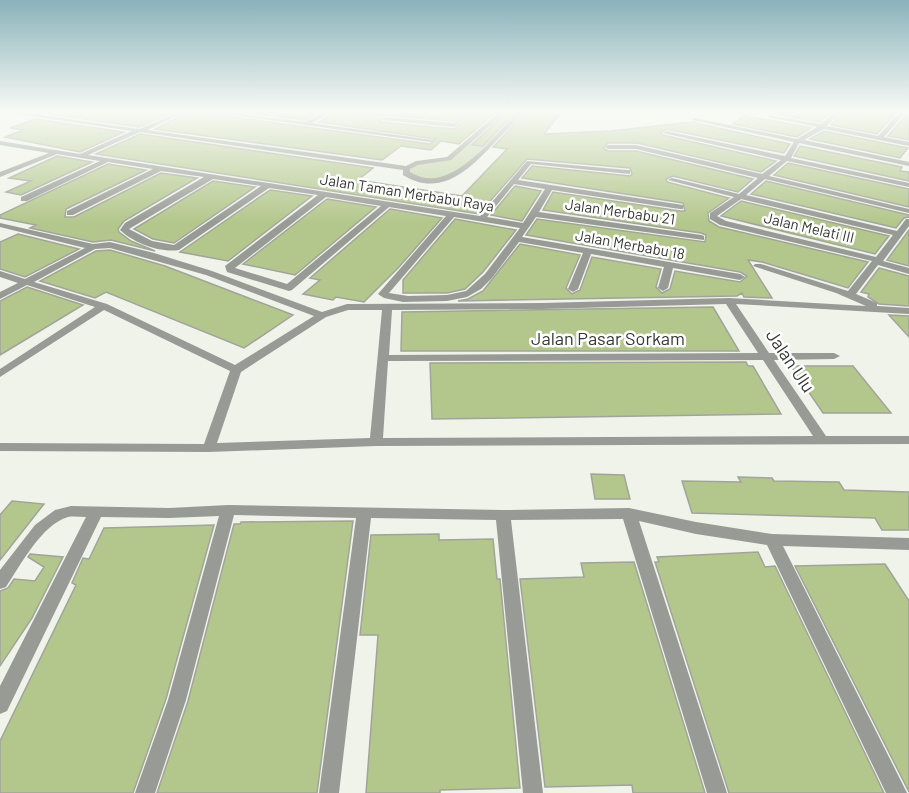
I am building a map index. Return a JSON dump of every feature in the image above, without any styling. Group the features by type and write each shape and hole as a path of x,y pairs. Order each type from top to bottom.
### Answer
{"street":[{"name":"Jalan Taman Merbabu Raya","path":"36,149 526,226"},
{"path":"81,155 95,149"},
{"path":"274,149 407,168 423,162 448,159 459,149"},
{"path":"407,168 406,173 418,179 433,181 452,177 482,149"},
{"path":"644,149 909,212"},
{"path":"743,149 909,185"},
{"path":"739,197 787,158 793,149"},
{"path":"833,149 909,164"},
{"path":"0,175 57,152"},
{"path":"24,199 108,160"},
{"path":"482,219 528,163 627,172"},
{"path":"70,213 161,168"},
{"path":"212,176 124,228 125,232 168,249 176,248 268,185"},
{"path":"672,180 898,234"},
{"path":"513,182 680,207"},
{"path":"452,214 383,292 388,297 397,299 458,297 471,293 486,280 535,214 550,187"},
{"path":"325,194 230,266 230,270 285,288 291,287 388,204"},
{"name":"Jalan Melati III","path":"739,197 714,213 713,217 733,226 878,261 909,271"},
{"name":"Jalan Merbabu 21","path":"535,214 701,238"},
{"path":"849,295 909,221"},
{"path":"0,225 93,247 115,246 151,255 209,273 322,315"},
{"name":"Jalan Merbabu 18","path":"516,239 740,277"},
{"path":"0,296 93,247"},
{"path":"573,289 588,251"},
{"path":"663,288 669,265"},
{"path":"758,266 849,295 881,309"},
{"path":"0,274 103,306 236,370"},
{"path":"209,448 236,370 322,315 347,307 729,301 909,311"},
{"name":"Jalan Ulu","path":"729,301 823,441"},
{"path":"0,374 103,306"},
{"path":"376,442 387,308"},
{"name":"Jalan Pasar Sorkam","path":"383,358 834,356"},
{"path":"0,447 209,448 376,442 909,440"},
{"path":"145,793 177,699 228,510"},
{"path":"0,582 53,516 64,511 629,513 696,528 772,540 909,544"},
{"path":"0,705 96,512"},
{"path":"329,793 364,513"},
{"path":"629,513 717,793"},
{"path":"503,514 533,793"},
{"path":"772,540 897,793"}],"green space":[{"path":"461,149 483,149 447,179 413,178 407,168 453,156"}],"building":[{"path":"65,149 87,149 80,152"},
{"path":"107,149 243,149 373,168 358,180 462,196 507,149 636,151 753,179 738,192 673,176 666,179 667,182 729,198 708,213 709,221 719,227 868,262 848,288 762,262 748,260 772,298 744,297 742,293 737,296 458,301 468,299 483,291 520,244 580,255 566,288 572,294 580,290 592,257 661,269 656,287 662,293 670,289 675,271 740,282 747,276 740,272 526,235 537,219 705,242 706,235 701,233 543,210 553,192 685,211 683,203 522,178 532,166 630,176 632,174 630,168 527,159 479,214 96,154"},
{"path":"302,149 397,149 382,160"},
{"path":"663,149 724,149 776,161 761,172"},
{"path":"764,149 787,149 784,153"},
{"path":"798,149 815,149 902,167 900,171 909,172 909,181 794,156"},
{"path":"857,149 907,149 900,158"},
{"path":"57,156 92,162 21,195 6,192 31,181 9,178"},
{"path":"788,163 909,189 909,207 774,175"},
{"path":"108,164 146,170 66,209 65,217 74,217 161,173 197,178 124,221 118,229 131,241 155,251 111,240 93,242 30,228 36,225 0,218 0,215"},
{"path":"213,181 255,187 174,243 153,239 134,229"},
{"path":"766,181 909,215 909,217 904,218 896,228 751,194"},
{"path":"515,186 541,191 522,221 491,215"},
{"path":"270,190 312,196 228,261 180,252"},
{"path":"327,199 376,207 295,275 243,264"},
{"path":"741,201 889,236 875,254 721,216"},
{"path":"390,209 442,218 399,267 364,302 336,297 333,300 303,294 320,280 310,278"},
{"path":"455,219 516,230 483,272 465,289 447,293 403,293 403,280"},
{"path":"909,230 909,266 887,260"},
{"path":"18,234 79,249 25,277 0,269 0,242"},
{"path":"110,250 165,266 293,315 244,348 106,292 95,298 40,281 96,251"},
{"path":"879,268 909,276 909,306 879,304 868,297 869,294 861,292"},
{"path":"27,287 83,305 0,355 0,301"},
{"path":"713,307 739,351 401,351 402,312"},
{"path":"889,315 909,316 909,337"},
{"path":"746,362 748,366 753,366 781,414 432,419 430,363"},
{"path":"791,366 853,366 891,413 823,413"},
{"path":"591,474 624,475 630,499 595,499"},
{"path":"738,477 772,478 774,481 839,482 844,490 909,492 909,530 882,530 875,518 692,513 682,481 741,482"},
{"path":"12,501 44,504 0,560 0,515"},
{"path":"353,521 317,793 157,793 188,701 234,524 241,522"},
{"path":"214,525 166,699 133,793 0,793 0,741 76,585 72,583 83,558 89,559 104,528"},
{"path":"439,534 439,540 493,539 497,579 500,579 520,788 440,790 440,793 366,793 378,635 360,635 371,535"},
{"path":"758,552 765,567 775,566 884,793 729,793 655,562 659,562 657,557"},
{"path":"30,554 63,557 32,618 0,666 0,591 8,588 14,579 35,581 44,567 28,557"},
{"path":"634,562 705,793 633,793 632,785 545,787 520,579 584,577 581,563"},
{"path":"885,564 909,601 909,792 795,566"}]}
